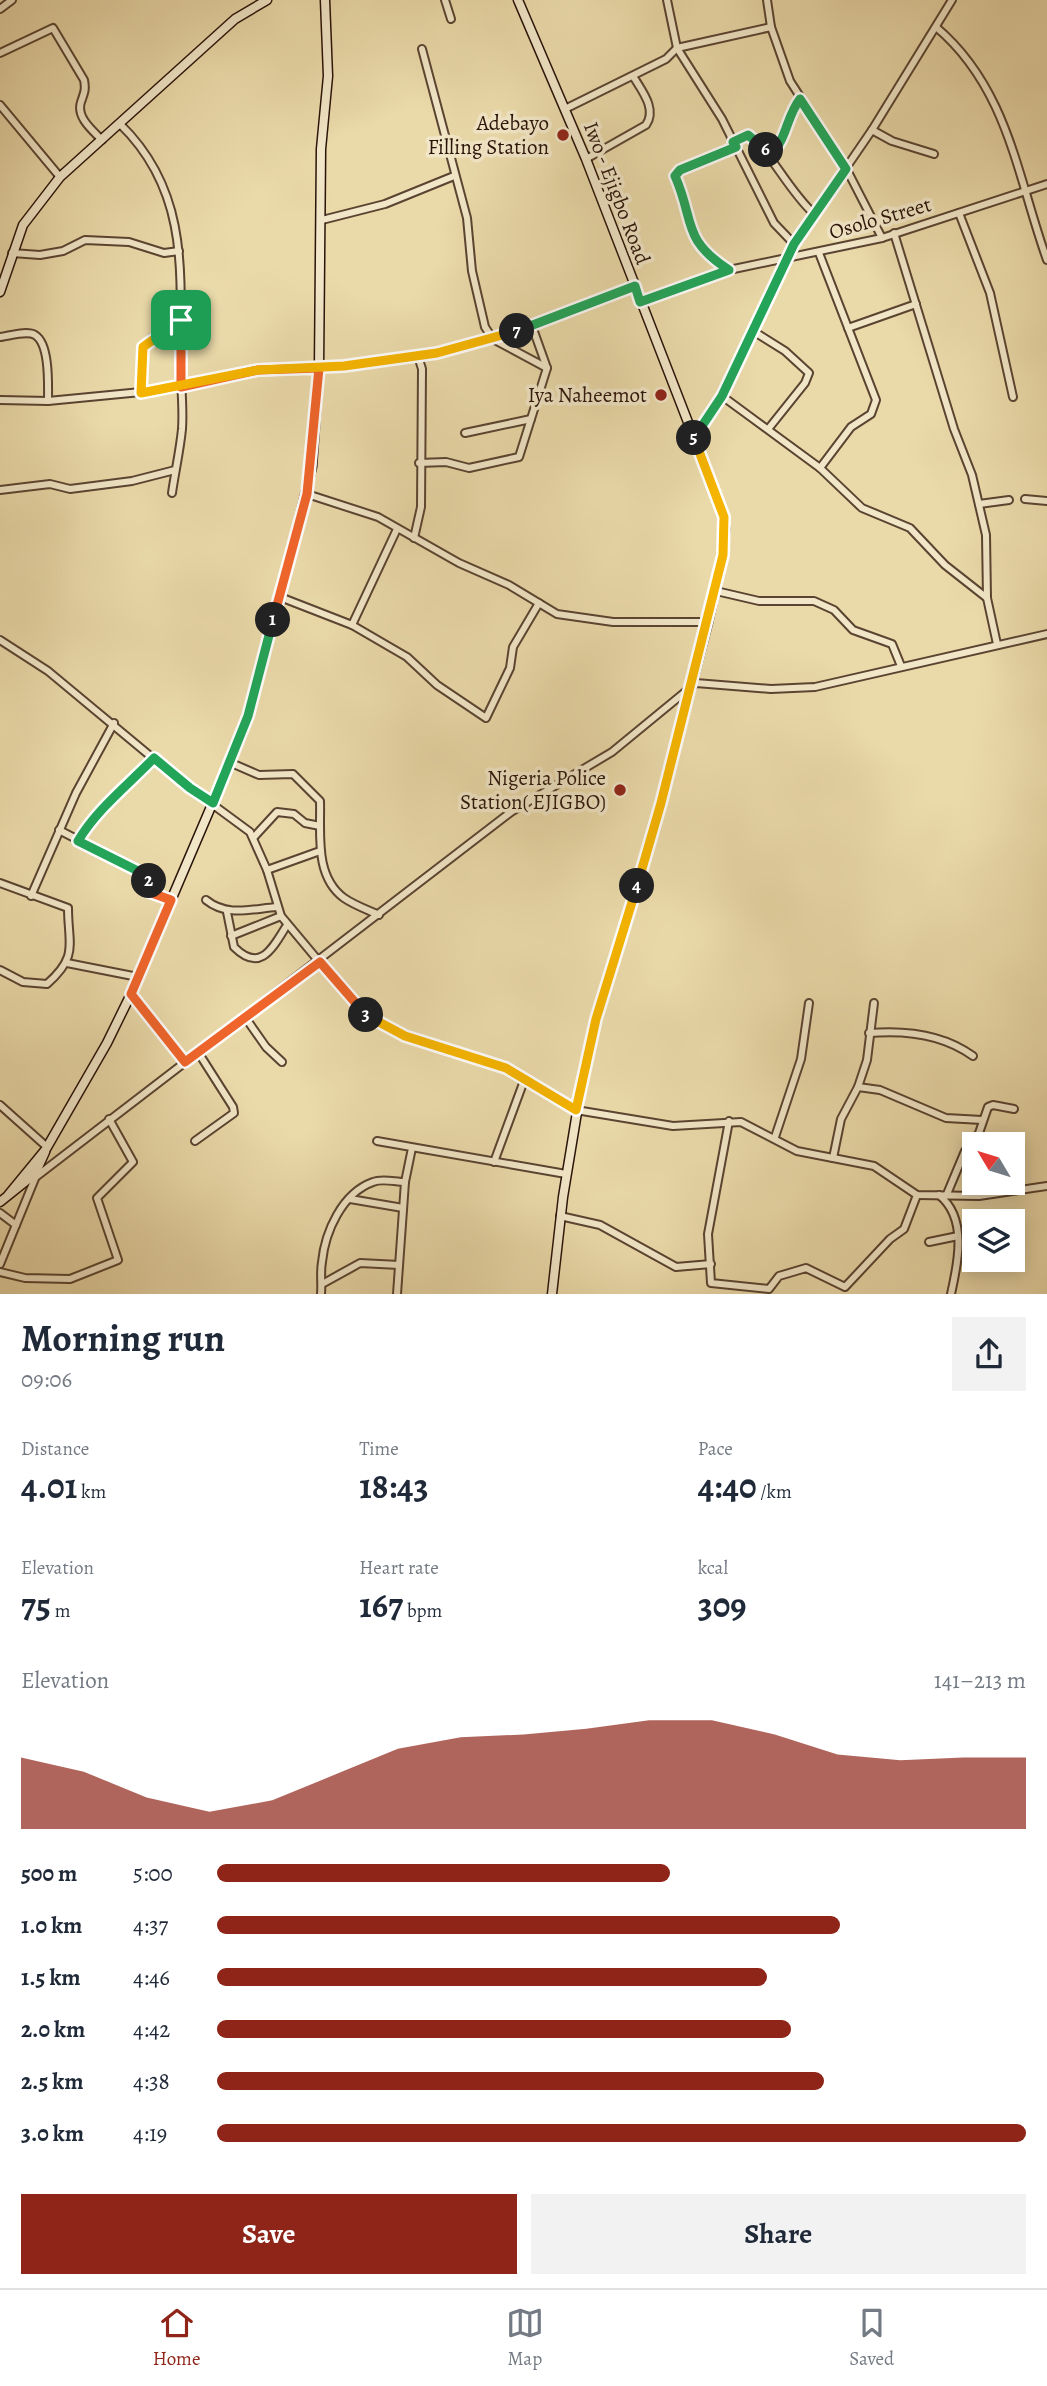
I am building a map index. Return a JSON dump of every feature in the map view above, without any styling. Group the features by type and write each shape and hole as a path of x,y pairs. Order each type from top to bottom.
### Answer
{"main road":[{"path":"0,292 11,253 29,216 60,177 234,19 267,0"},
{"path":"9,1195 46,1148 107,1043 131,994 245,725 280,597 307,494 319,368 321,149 328,76 325,0"},
{"name":"Iwo - Ejigbo Road","path":"519,0 586,159 724,517 725,538 716,591 654,830 594,1027 576,1110 560,1216 552,1294"},
{"path":"0,1202 36,1175 46,1148"}],"street":[{"path":"0,9 12,0"},
{"path":"445,0 451,19"},
{"path":"667,0 677,48 734,144 774,223 794,244"},
{"path":"767,0 771,27 783,65 800,99 846,169 882,238"},
{"path":"693,438 722,396 794,244 872,130 952,0"},
{"path":"565,109 666,59 677,48 771,27"},
{"path":"936,27 965,54 996,103 1047,260"},
{"path":"0,53 53,28 84,80 86,89 79,105 80,116 102,140"},
{"path":"422,49 467,218 472,271 485,327 493,339 547,368"},
{"path":"586,159 646,125 651,118 651,109 633,76"},
{"path":"770,155 783,142 789,115 800,99"},
{"path":"0,105 60,177"},
{"path":"120,124 137,140 162,179 179,251 182,427 172,493"},
{"path":"872,130 892,141 934,154"},
{"path":"729,270 709,258 694,239 675,176 680,170 752,136 770,155 786,184 813,213"},
{"path":"322,220 384,204 454,176"},
{"name":"Osolo Street","path":"640,302 729,270 882,238 1047,184"},
{"path":"959,213 990,293 1013,397"},
{"path":"894,233 979,504 988,565 987,598 997,644"},
{"path":"11,253 40,255 63,251 85,240 135,242 164,253 179,251"},
{"path":"819,253 876,400 874,409 851,427 820,468"},
{"path":"0,400 48,401 141,393 258,370 319,368 418,356 493,339 635,286"},
{"path":"848,328 916,304"},
{"path":"141,393 142,354 152,338 181,320"},
{"path":"419,463 446,462 469,468 517,458 547,368 532,326"},
{"path":"753,331 785,351 809,373 805,383 769,428"},
{"path":"0,337 29,333 38,338 47,358 48,401"},
{"path":"152,338 180,344"},
{"path":"414,538 421,507 419,463 422,369 418,356"},
{"path":"722,396 820,468 862,508 900,522 921,536 945,565 987,598"},
{"path":"465,433 531,419"},
{"path":"0,490 50,484 70,489 132,481 175,470"},
{"path":"307,494 378,517 557,614 613,622 708,622"},
{"path":"1026,499 1047,501"},
{"path":"979,504 1009,500"},
{"path":"352,625 397,529"},
{"path":"716,591 759,601 814,601 834,610 853,630 892,644 901,666"},
{"path":"280,597 352,625 407,657 429,680 486,718 510,668 513,647 539,603"},
{"path":"0,1264 36,1175 320,962 485,832 542,790 584,770 611,752 689,687 696,683 771,689 815,687 1047,634"},
{"path":"0,640 48,671 254,837 281,916 357,1007 377,1022 405,1036 499,1065 576,1110 673,1126 729,1121 751,1125 797,1151 874,1166 917,1195 979,1196 1047,1186"},
{"path":"31,896 59,830 114,723"},
{"path":"78,841 94,816 116,798 154,758"},
{"path":"229,762 259,775 287,772 303,782 320,801 320,851 332,885 342,897 379,915"},
{"path":"254,837 276,812 294,814 305,823 320,826"},
{"path":"59,830 150,877 146,891 171,900"},
{"path":"267,870 320,851"},
{"path":"0,883 68,908 72,941 67,964 43,985 23,982 0,970"},
{"path":"206,900 218,910 227,912 277,907"},
{"path":"227,912 231,936 238,951 255,960 267,954 287,925"},
{"path":"231,936 281,916"},
{"path":"67,964 138,977"},
{"path":"131,994 185,1062"},
{"path":"775,1137 801,1059 809,1003"},
{"path":"833,1158 841,1119 858,1087 866,1060 874,1003"},
{"path":"245,1017 266,1048 282,1062"},
{"path":"869,1033 907,1030 952,1042 973,1056"},
{"path":"195,1141 234,1113 233,1107 198,1052"},
{"path":"494,1162 525,1078"},
{"path":"858,1087 880,1090 946,1118 982,1120"},
{"path":"0,1105 46,1148"},
{"path":"947,1194 965,1151 979,1133 990,1105 1014,1109"},
{"path":"0,1272 25,1278 70,1279 118,1260 97,1198 134,1162 109,1119"},
{"path":"729,1121 708,1234 711,1283 769,1289 779,1276 806,1268 845,1287 890,1239 904,1229 917,1195"},
{"path":"377,1141 566,1174"},
{"path":"397,1294 405,1182 412,1148"},
{"path":"321,1294 324,1283 321,1265 325,1242 339,1211 372,1182 405,1182"},
{"path":"937,1194 948,1204 958,1236 959,1262 951,1294"},
{"path":"350,1199 403,1208"},
{"path":"0,1213 16,1224"},
{"path":"560,1216 600,1225 676,1268 711,1264"},
{"path":"929,1242 958,1236"},
{"path":"324,1283 360,1263 399,1265"}],"place":[{"name":"Adebayo Filling Station","path":"563,135"},
{"name":"Iya Naheemot","path":"661,395"},
{"name":"Nigeria Police Station( EJIGBO)","path":"620,790"}],"route":[{"path":"181,320 152,338 143,347 141,393 181,387 241,373 258,370 344,366 437,353 532,326 635,286 640,302 729,270 709,258 694,239 676,172 736,147 733,142 748,135 770,155 783,142 789,115 800,99 817,121 846,169 794,244 722,396 708,421 693,438 724,517 723,555 654,830 596,1019 576,1110 506,1068 405,1036 377,1022 357,1007 320,962 185,1062 131,994 171,900 146,891 150,877 78,841 94,816 116,798 154,758 204,799 213,803 248,716 312,467 319,368 258,370 181,387 181,320"}]}
